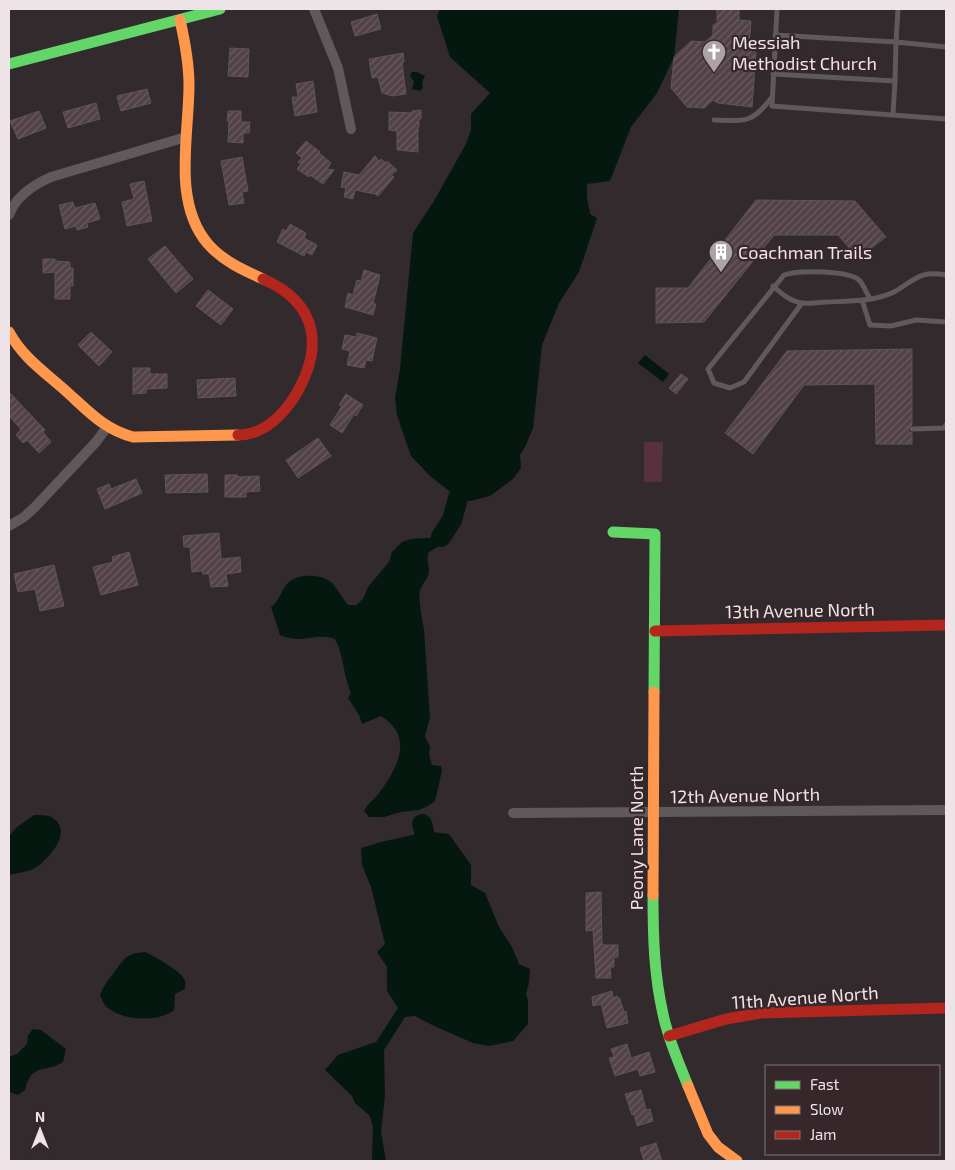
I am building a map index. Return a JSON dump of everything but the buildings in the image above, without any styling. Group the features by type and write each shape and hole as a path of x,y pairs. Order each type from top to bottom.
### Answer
{"street":[{"path":"9,64 220,9"},
{"path":"314,9 338,68 351,129"},
{"path":"9,332 12,340 24,354 107,427 122,435 133,437 249,435 264,429 278,419 308,374 313,357 314,339 309,322 301,306 281,288 249,274 216,253 195,226 188,205 186,189 188,61 180,20"},
{"path":"9,215 11,208 22,194 36,184 51,177 186,137"},
{"path":"9,526 30,512 96,442 107,427"},
{"name":"Peony Lane North","path":"613,532 654,534 654,938 656,977 663,1015 674,1051 708,1134 718,1147 737,1161"},
{"name":"13th Avenue North","path":"654,631 946,625"},
{"name":"12th Avenue North","path":"514,813 946,810"},
{"name":"11th Avenue North","path":"669,1036 726,1019 761,1013 946,1008"}],"lane":[{"path":"777,9 772,106 946,119"},
{"path":"893,114 898,9"},
{"path":"775,35 946,47"},
{"path":"773,74 895,81"},
{"path":"714,120 742,121 755,117 772,97"},
{"path":"802,303 744,382 730,388 714,383 708,370 773,286 784,275 793,272 848,274 860,281 870,299"},
{"path":"773,286 787,298 802,303 862,300 894,292 914,278 933,272 946,275"},
{"path":"862,300 870,325 891,326 916,320 946,322"},
{"path":"912,429 944,428 946,425"}],"shaded area":[{"path":"440,9 679,9 674,57 657,93 631,127 610,181 587,184 590,214 597,218 579,272 559,303 542,345 533,428 520,455 521,468 513,479 490,496 470,501 458,498 430,476 411,456 397,415 395,398 400,369 413,233 434,201 466,144 471,130 471,114 490,93 450,57 437,16"},
{"path":"412,72 425,76 422,82 423,88 420,91 412,89 414,82 410,75"},
{"path":"645,355 669,374 663,382 638,363"},
{"path":"644,442 663,442 662,482 644,482"},
{"path":"441,537 442,541 428,553 429,572 420,593 430,718 425,736 430,747 429,755 432,765 441,766 442,771 435,801 419,810 401,812 384,817 369,817 364,811 386,784 397,764 400,753 398,734 391,724 381,716 362,724 359,715 348,698 351,693 335,639 322,637 295,639 280,635 271,607 289,582 305,576 317,576 328,580 334,585 348,605 356,605 363,599 368,587 389,562 392,552 402,542 411,539"},
{"path":"34,815 49,816 57,821 61,834 54,849 38,866 28,871 9,875 9,836 17,827"},
{"path":"424,831 449,834 471,865 471,885 485,893 499,927 512,947 519,964 530,969 526,994 528,1000 528,1024 513,1041 489,1046 473,1043 415,1016 405,1017 384,1050 385,1095 381,1132 386,1161 372,1161 373,1127 370,1116 355,1103 352,1096 325,1070 338,1055 376,1042 398,1008 387,991 387,967 377,952 385,944 371,887 362,865 361,848"},
{"path":"145,952 179,973 185,981 185,989 175,994 174,1010 167,1014 149,1018 121,1015 105,1005 100,995 107,982 127,957"},
{"path":"33,1029 41,1030 66,1049 63,1062 35,1072 28,1081 25,1090 18,1095 9,1092 9,1057 17,1054 27,1044 28,1035"}],"waterway":[{"path":"441,537 452,520 458,498"},
{"path":"422,824 424,831"}],"traffic: fast":[{"path":"9,64 220,9"},
{"path":"613,532 655,534 654,692"},
{"path":"653,895 655,955 660,999 668,1033 688,1086"}],"traffic: slow":[{"path":"180,20 189,77 185,168 186,189 190,209 197,227 214,250 234,264 263,279"},
{"path":"9,332 21,350 35,365 97,419 114,430 133,437 238,435"},
{"path":"653,895 654,692"},
{"path":"688,1086 708,1134 718,1147 737,1161"}],"traffic: jam":[{"path":"238,435 263,429 288,406 303,381 312,346 311,330 306,315 296,301 282,289 263,279"},
{"path":"655,631 946,625"},
{"path":"669,1036 726,1019 761,1013 946,1008"}],"place":[{"name":"Messiah Methodist Church","path":"714,73"},
{"name":"Coachman Trails","path":"721,273"}]}
